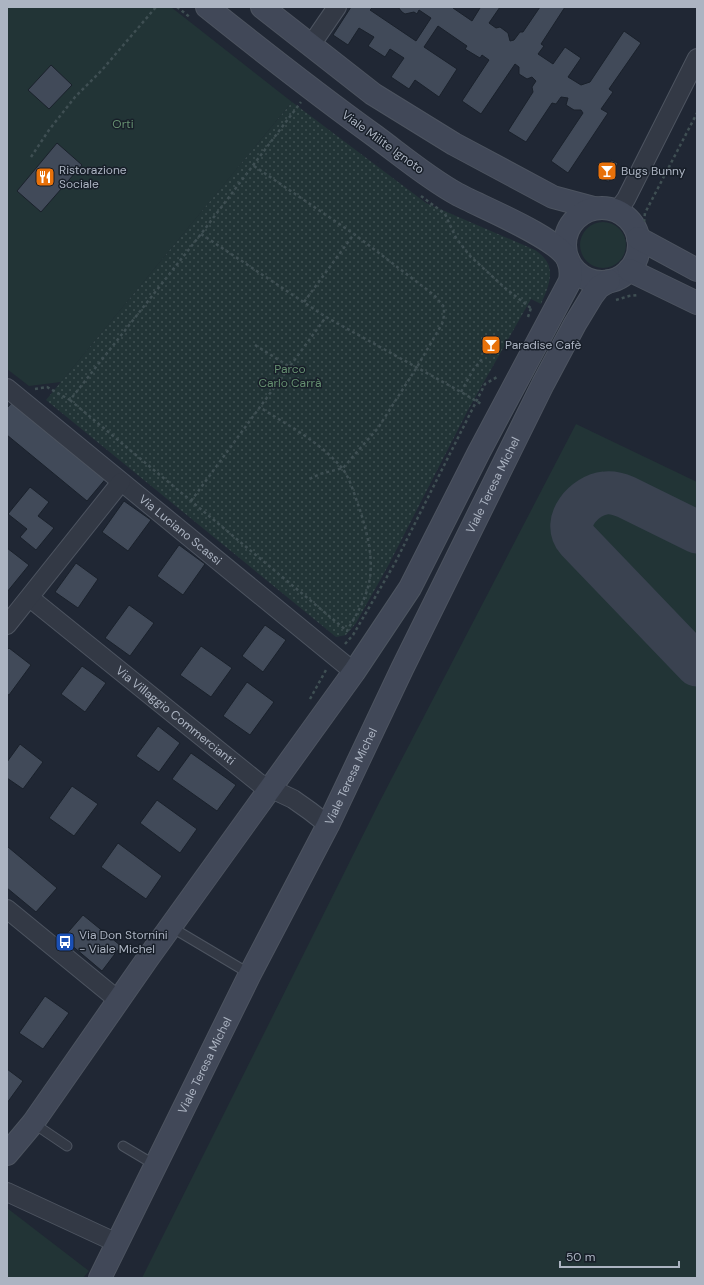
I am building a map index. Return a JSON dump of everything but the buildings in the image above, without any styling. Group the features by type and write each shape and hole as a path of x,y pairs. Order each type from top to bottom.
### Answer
{"street":[{"path":"262,7 373,94 454,144 553,198 594,208 604,208 617,211 625,215 636,229 697,270"},
{"path":"311,45 337,7"},
{"name":"Viale Milite Ignoto","path":"201,14 306,99 457,194 544,238 560,249 568,260"},
{"path":"617,211 626,199 697,58"},
{"path":"7,1154 33,1123 118,1000 271,789 354,672 410,588 479,452 569,286 571,274 565,249 565,241 570,226 580,215 594,208"},
{"path":"568,260 575,270 585,278 597,281 609,281 620,277 633,265 639,250 642,232"},
{"path":"629,270 697,303"},
{"name":"Viale Teresa Michel","path":"100,1278 250,974 328,825 402,669 543,384 575,324 592,296 599,287 609,281"},
{"name":"Via Luciano Scassi","path":"7,388 354,672"},
{"path":"7,625 121,482"},
{"name":"Via Villaggio Commercianti","path":"30,598 259,783 292,799 328,825"},
{"path":"7,909 118,1000"},
{"path":"7,1192 117,1243"}],"lane":[{"path":"171,927 250,974"},
{"path":"33,1123 67,1146"},
{"path":"123,1146 155,1165"}],"path":[{"path":"31,157 75,97 102,70 156,7"},
{"path":"177,7 201,14"},
{"path":"70,400 306,99"},
{"path":"642,232 645,213 697,113"},
{"path":"254,166 354,234 434,296 444,307 442,324 417,367 378,428 343,468 320,474 309,479"},
{"path":"420,195 445,214 456,238 470,256 505,288 536,311"},
{"path":"201,234 326,317 417,367 499,415"},
{"path":"304,302 354,234"},
{"path":"610,304 622,298 641,295"},
{"path":"526,322 531,308"},
{"path":"191,502 326,317"},
{"path":"255,345 290,367"},
{"path":"461,392 473,370 482,359"},
{"path":"308,703 334,656 353,635 395,562 485,384 498,376"},
{"path":"23,401 35,389 47,387 70,400 347,631 365,596 371,573 371,553 362,517 350,482 343,468 309,438 261,408"}],"green space":[{"name":"Orti","path":"7,7 171,7 292,102 61,382 29,386 7,369"},
{"name":"Parco Carlo Carrà","path":"292,102 426,203 535,250 547,262 550,275 547,289 541,304 531,299 468,410 388,566 356,623 346,635 336,637 46,400"},
{"path":"603,222 616,226 622,232 626,245 622,258 616,264 603,268 590,264 584,258 580,245 584,232 590,226"},
{"path":"576,424 697,482 697,1278 142,1278 380,801"},
{"path":"7,1208 89,1271 83,1278 7,1278"}],"taxiway":[{"path":"697,532 626,497 610,493 597,495 583,504 574,517 572,525 573,533 577,540 697,665"}],"place":[{"name":"Bugs Bunny","path":"607,171"},
{"name":"Ristorazione Sociale","path":"45,177"},
{"name":"Paradise Cafè","path":"491,345"},
{"name":"Via Don Stornini - Viale Michel","path":"65,942"}]}
